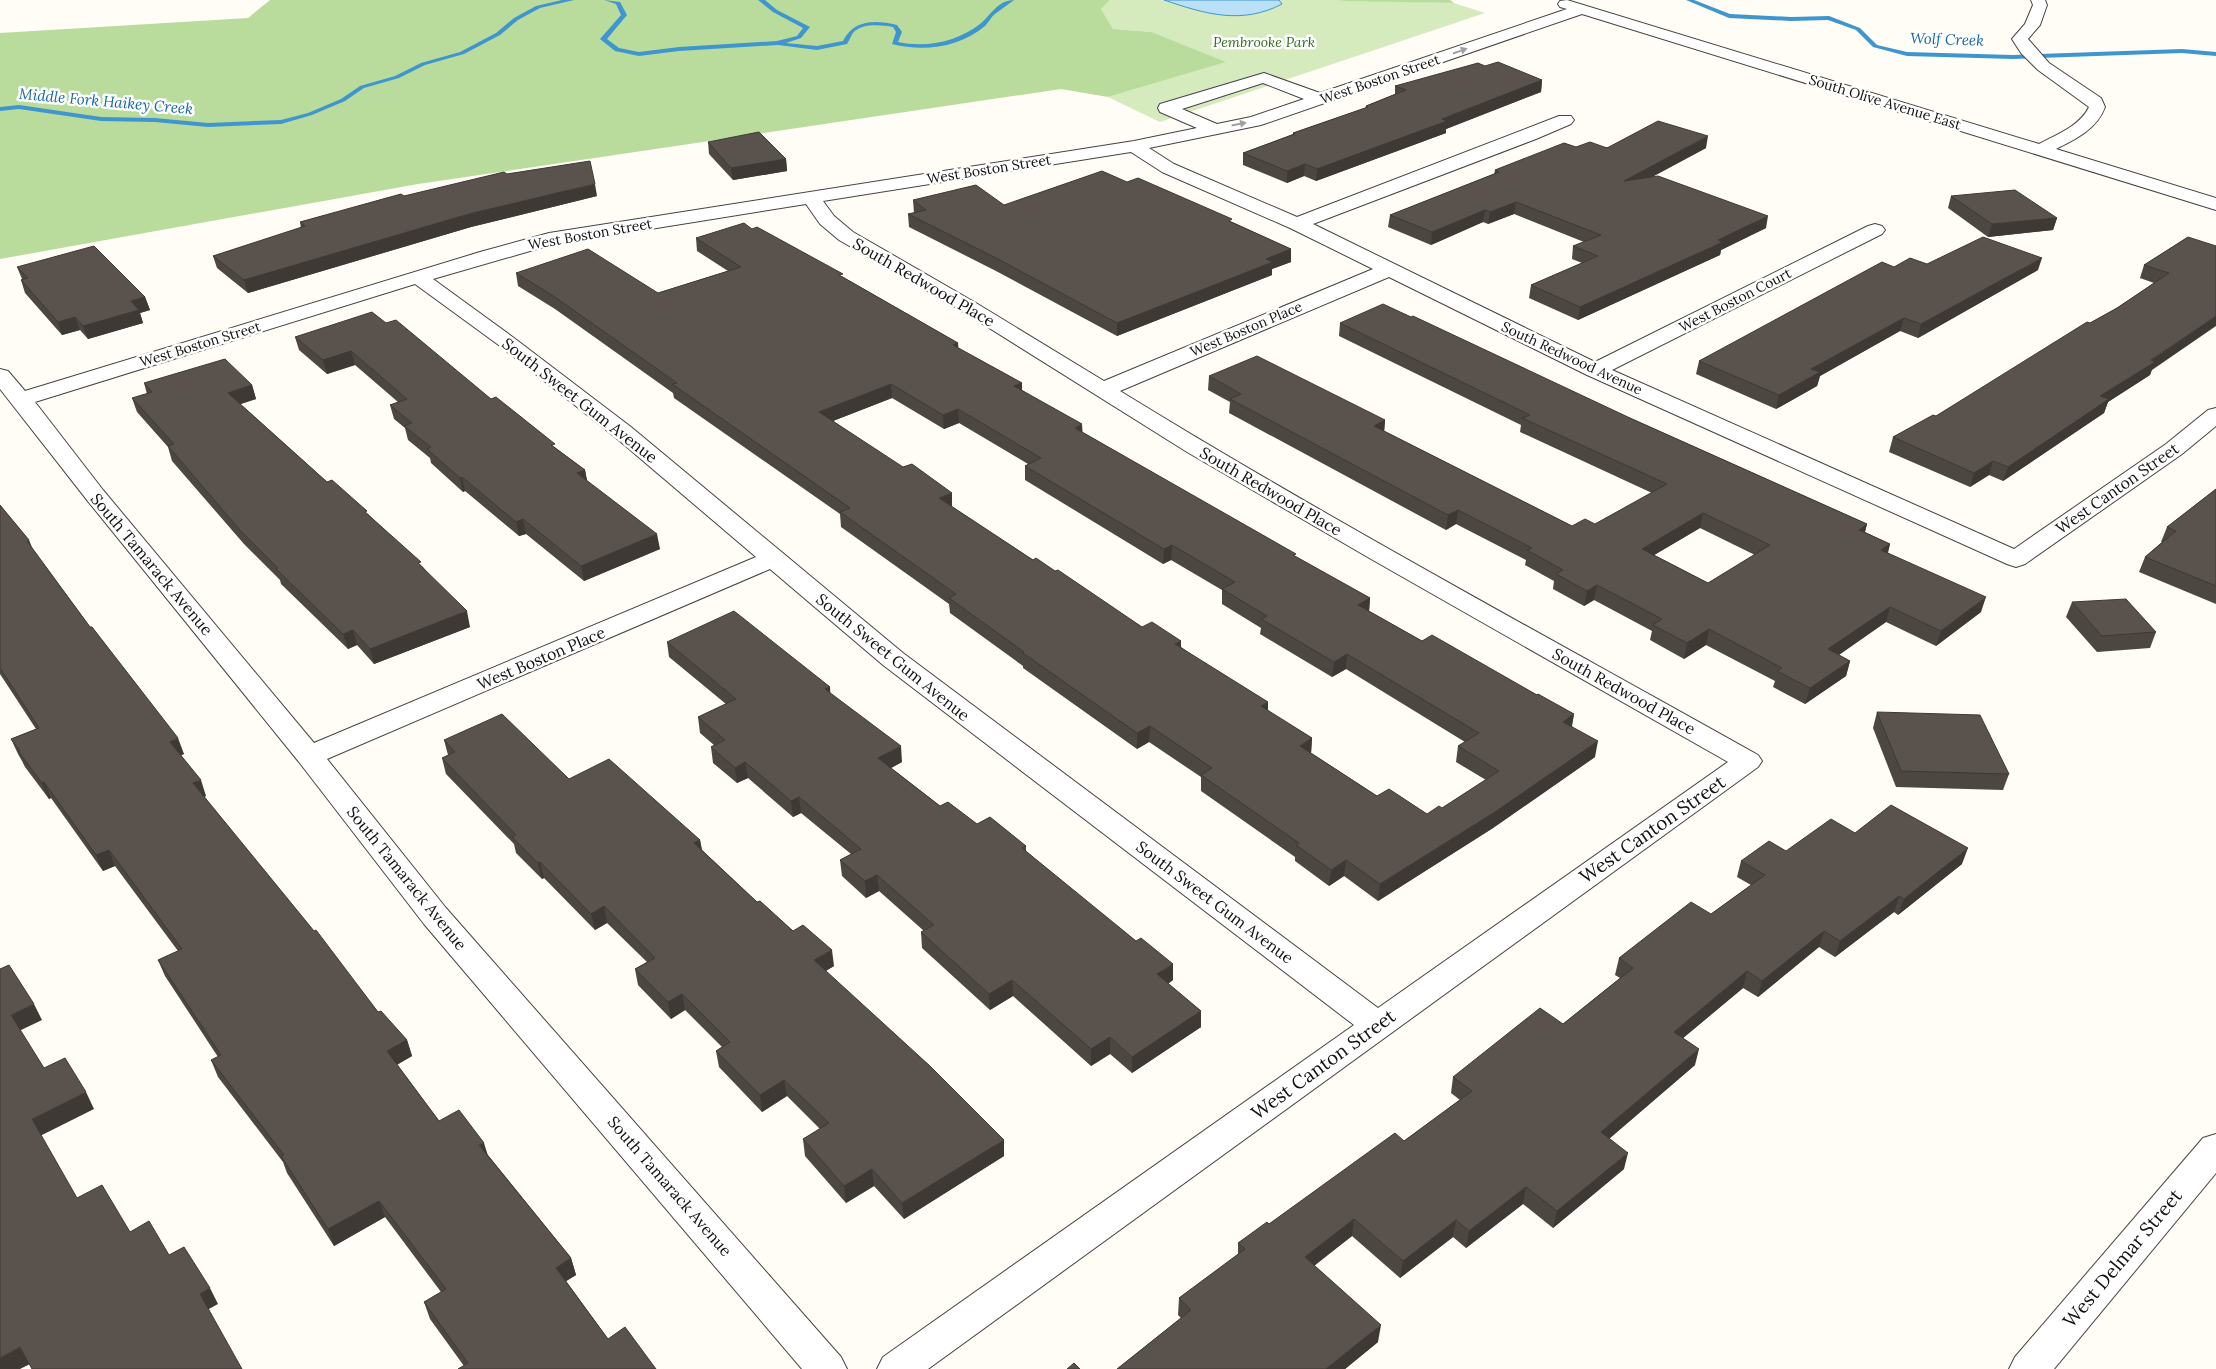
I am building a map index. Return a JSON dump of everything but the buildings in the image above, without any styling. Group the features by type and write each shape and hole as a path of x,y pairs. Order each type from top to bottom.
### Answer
{"street":[{"path":"2038,0 2040,5 2032,25 2020,39 2030,54 2095,102 2097,107 2092,119 2040,150"},
{"name":"South Olive Avenue East","path":"1553,2 1582,9 2216,204"},
{"name":"West Boston Street","path":"1208,126 1255,121 1582,9"},
{"path":"1208,126 1166,108 1264,78 1321,99"},
{"name":"West Boston Street","path":"1267,98 1322,80"},
{"name":"West Boston Street","path":"21,398 549,239 1134,146 1174,137 1208,126 1240,108"},
{"path":"1297,224 1565,120"},
{"name":"South Redwood Avenue","path":"1134,146 1168,168 1297,224 1595,370 2016,559"},
{"name":"South Redwood Place","path":"811,198 828,220 846,236 969,307 1211,457 1748,761"},
{"name":"West Boston Court","path":"1595,370 1875,230"},
{"name":"West Boston Place","path":"1102,390 1390,269"},
{"name":"South Sweet Gum Avenue","path":"418,277 507,342 623,432 846,621 970,718 1377,1025"},
{"name":"South Tamarack Avenue","path":"0,376 21,398 95,496 309,756 436,916 827,1369"},
{"name":"West Canton Street","path":"2016,559 2214,419"},
{"name":"West Boston Place","path":"309,756 772,558"},
{"name":"West Canton Street","path":"897,1369 1748,761"},
{"name":"West Delmar Street","path":"2029,1369 2216,1148"}],"green space":[{"path":"270,0 1110,0 1101,9 1113,29 1152,32 1226,62 1108,97 1061,89 418,184 0,259 0,33 248,18"},
{"name":"Pembrooke Park","path":"1110,0 1335,0 1454,3 1485,13 1160,122 1108,97 1225,62 1152,32 1113,29 1101,9"},
{"path":"1335,0 1450,0 1454,3 1347,1"}],"water":[{"path":"1164,0 1279,0 1282,4 1267,10 1238,16 1209,13"}],"waterway":[{"name":"Middle Fork Haikey Creek","path":"0,109 19,107 101,119 155,120 208,125 281,122 310,114 343,100 362,87 397,77 423,64 462,53 498,34 516,19 538,7 571,0"},
{"name":"Middle Fork Haikey Creek","path":"607,0 618,3 624,15 603,39 617,50 639,54 679,49 777,43 799,37 807,27 775,11 761,0"},
{"name":"Wolf Creek","path":"781,44 817,48 845,43 850,33 861,26 878,24 895,26 899,32 894,43 916,47 940,44 972,32 1011,0"},
{"name":"Wolf Creek","path":"1689,0 1729,16 1791,19 1829,18 1858,29 1875,46 1907,54 2013,57 2182,51 2216,54"}]}
